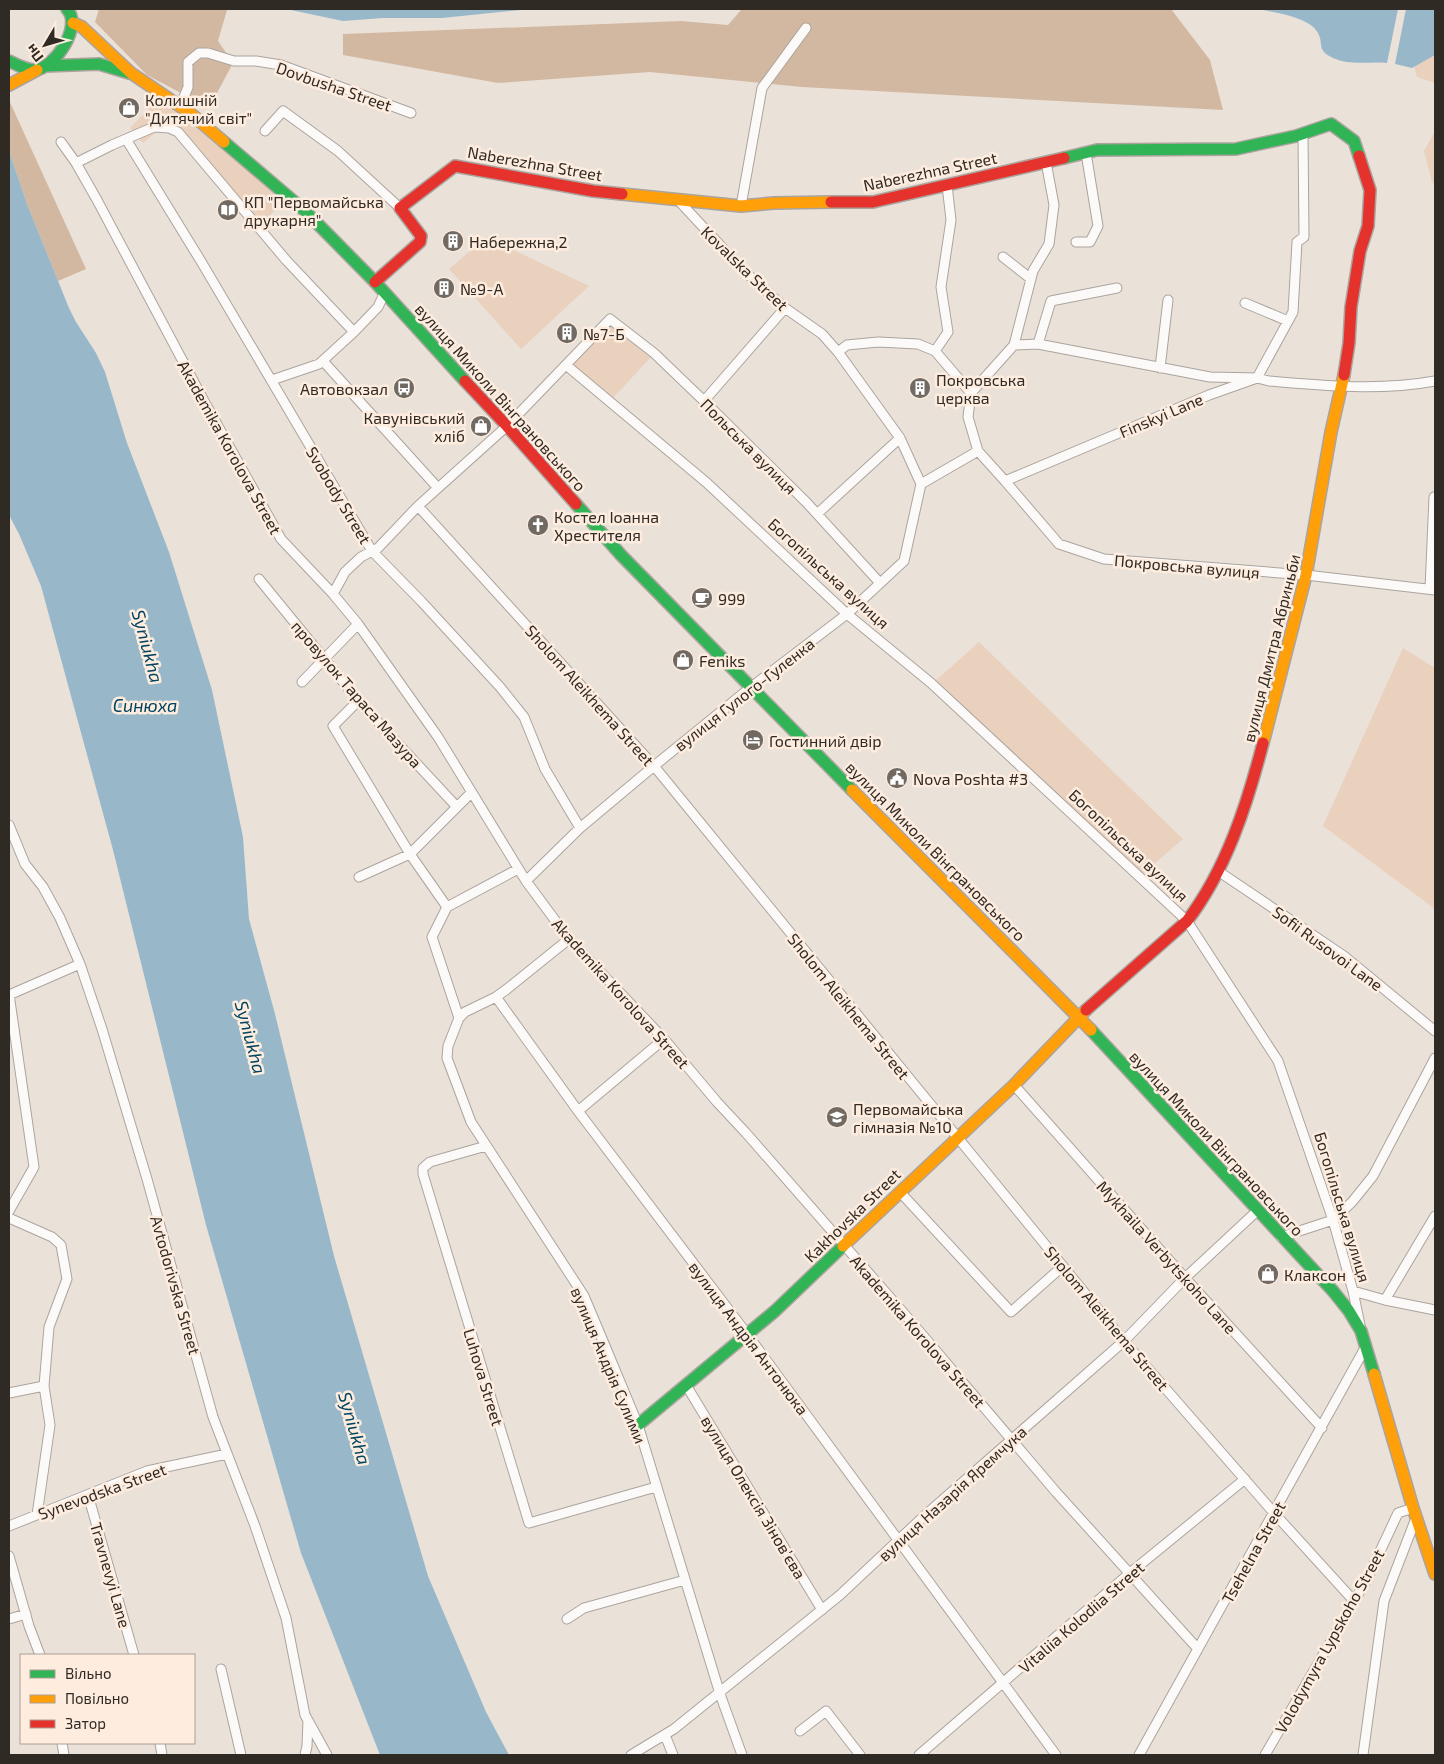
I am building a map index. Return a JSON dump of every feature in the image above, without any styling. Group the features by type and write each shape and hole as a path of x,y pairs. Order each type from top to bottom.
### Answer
{"street":[{"path":"10,85 55,58 64,47 70,35 72,14"},
{"name":"вулиця Миколи Вінграновського","path":"72,14 82,27 131,73 180,107 305,212 385,292 621,555 750,688 1079,1017 1350,1310 1361,1331"},
{"path":"741,206 762,88 806,28"},
{"name":"Dovbusha Street","path":"180,107 188,87 188,62 198,53 208,53 234,61 256,61 281,65 411,113"},
{"path":"9,61 24,67 41,68"},
{"name":"вулиця Миколи Вінграновського","path":"41,68 99,64 131,73"},
{"path":"265,131 283,111 338,151 400,208 420,236 420,242 375,282"},
{"name":"Naberezhna Street","path":"400,208 455,166 593,191 741,206 774,203 873,202 1086,153 1106,150 1236,149 1303,134 1331,124 1354,141 1370,190 1368,226"},
{"path":"76,164 154,127 169,128 178,132 280,253 354,332"},
{"path":"1257,378 1293,312 1297,242 1304,237 1303,134"},
{"name":"Svobody Street","path":"126,139 272,380 372,551 493,680 524,717 545,768 580,828"},
{"name":"Akademika Korolova Street","path":"61,142 76,164 281,539 333,594 358,624 438,737 518,869 569,939 664,1038 717,1102 746,1132 1011,1440 1198,1649"},
{"path":"1076,242 1090,242 1098,226 1086,153"},
{"path":"921,484 978,451 968,417 971,393 1014,345 1033,271 1049,244 1054,205 1046,162"},
{"path":"935,351 948,332 941,286 951,220 947,185"},
{"name":"Kovalska Street","path":"678,200 744,272 784,308 822,334 838,352 900,438 921,484"},
{"name":"вулиця Дмитра Абриньби","path":"1079,1017 1187,921 1200,904 1218,871 1253,782 1290,644 1306,575 1331,432 1342,387 1349,343 1351,307 1360,251 1368,226"},
{"path":"1003,257 1031,279"},
{"path":"1038,344 1051,301 1117,288"},
{"path":"272,380 323,361 378,307 385,292"},
{"path":"1160,368 1168,300"},
{"path":"1245,303 1288,321"},
{"path":"704,401 784,308"},
{"name":"Польська вулиця","path":"566,365 610,319 654,353 704,401 816,514 880,583"},
{"path":"838,352 847,345 878,342 918,344 935,351 971,393"},
{"path":"1014,345 1038,344 1210,377 1257,378 1269,381 1342,387 1420,384 1435,381"},
{"path":"323,361 438,488"},
{"path":"333,594 345,572 361,557 378,548 418,506 507,426 566,365"},
{"name":"Богопільська вулиця","path":"566,365 707,483 847,614 931,683 1187,921 1278,1061 1333,1220 1353,1291 1361,1331 1435,1574"},
{"name":"Finskyi Lane","path":"1005,481 1209,395 1257,378"},
{"path":"1420,384 1435,388"},
{"path":"816,514 900,438"},
{"name":"Покровська вулиця","path":"978,451 1059,544 1104,559 1306,575 1433,590 1434,497"},
{"name":"вулиця Гулого-Гуленка","path":"526,881 580,828 750,688 847,614 904,561 921,484"},
{"name":"Sholom Aleikhema Street","path":"418,506 654,766 1124,1341 1274,1513 1354,1601"},
{"name":"провулок Тараса Мазура","path":"259,579 358,701 457,807"},
{"path":"302,682 323,658 358,624"},
{"path":"358,701 333,726 410,854 447,907"},
{"path":"359,877 410,854 471,793"},
{"name":"Avtodorivska Street","path":"9,825 12,842 43,887 60,918 80,964 105,1038 147,1179 213,1417 255,1526 286,1618 305,1715 308,1721 305,1755"},
{"path":"518,869 447,907 432,937 459,1018 465,1012 496,997 569,939"},
{"name":"Sofii Rusovoi Lane","path":"1218,871 1344,956 1435,1030"},
{"path":"9,1211 34,1167 9,995 80,964"},
{"name":"вулиця Андрія Антонюка","path":"496,997 578,1111 899,1539 1056,1755"},
{"name":"Kakhovska Street","path":"638,1425 775,1311 1014,1085 1079,1017"},
{"name":"вулиця Андрія Сулими","path":"459,1018 448,1046 447,1058 471,1122 584,1296 638,1425 720,1694 742,1755"},
{"path":"578,1111 664,1038"},
{"path":"1281,1237 1333,1220 1352,1202 1373,1176 1435,1058"},
{"name":"Mykhaila Verbytskoho Lane","path":"1014,1085 1185,1278 1322,1428"},
{"name":"Luhova Street","path":"486,1146 430,1162 423,1168 423,1174 529,1523 656,1487"},
{"path":"900,1192 1011,1312 1062,1266"},
{"name":"вулиця Назарія Яремчука","path":"631,1755 665,1735 720,1694 840,1595 899,1539 1124,1341 1185,1278 1258,1211"},
{"path":"1385,1300 1435,1216"},
{"path":"9,1218 52,1237 61,1245 67,1279 49,1328 44,1386 50,1425 37,1516"},
{"path":"1353,1291 1385,1300 1435,1310"},
{"name":"Tsehelna Street","path":"1139,1755 1366,1348"},
{"name":"вулиця Олексія Зіновʼєва","path":"686,1385 822,1610"},
{"path":"9,1393 44,1386"},
{"name":"Synevodska Street","path":"9,1526 147,1471 226,1454"},
{"name":"Vitaliia Kolodiia Street","path":"919,1755 1004,1684 1130,1573 1244,1479"},
{"name":"Travnevyi Lane","path":"88,1495 134,1654"},
{"name":"Volodymyra Lypskoho Street","path":"1265,1755 1367,1579 1398,1513 1415,1513"},
{"path":"1363,1755 1384,1601 1415,1513"},
{"path":"9,1556 40,1654"},
{"path":"567,1619 584,1608 685,1580"},
{"path":"9,1619 26,1614"},
{"path":"221,1669 241,1755"},
{"path":"800,1731 826,1712 860,1755"},
{"path":"308,1721 327,1755"},
{"path":"665,1735 673,1755"}],"shaded area":[{"path":"99,9 227,10 218,41 233,63 209,108 147,75 95,22"},
{"path":"742,9 1171,9 1210,60 1223,110 802,87 650,72 498,83 343,55 343,34 681,21 728,25"},
{"path":"1435,55 1435,83 1417,77 1414,67"},
{"path":"159,98 285,200 259,227 170,121 143,143 130,128"},
{"path":"9,100 86,269 58,281 27,204 9,151"},
{"path":"1435,131 1435,186 1432,182 1424,151"},
{"path":"486,237 589,286 521,349 449,269"},
{"path":"610,322 653,355 612,399 571,365"},
{"path":"979,642 1183,839 1141,875 933,683"},
{"path":"1403,648 1435,668 1435,909 1323,826"}],"water":[{"path":"286,9 531,9 442,18 383,18 343,21"},
{"path":"1258,9 1398,9 1387,63 1353,63 1333,58 1324,52 1318,33 1314,27 1307,23 1291,16"},
{"path":"1406,9 1435,9 1435,55 1412,68 1395,64"},
{"name":"Синюха","path":"9,151 27,204 69,308 105,372 127,443 169,552 212,690 243,837 249,919 275,1014 334,1256 428,1576 486,1712 509,1755 380,1755 301,1553 206,1225 113,850 41,586 9,515"}],"traffic: fast":[{"path":"9,61 35,70 43,68 51,62 65,45 69,35 72,25 71,16 67,9"},
{"path":"45,66 99,64 129,73"},
{"path":"1064,158 1097,150 1236,149 1296,136 1331,124 1354,141 1359,156"},
{"path":"224,142 305,211 375,282 465,381"},
{"path":"576,504 621,555 852,790"},
{"path":"1091,1030 1333,1291 1349,1311 1361,1331 1374,1374"},
{"path":"638,1425 775,1311 843,1246"}],"traffic: slow":[{"path":"73,23 82,27 131,73 190,113 224,142"},
{"path":"9,85 37,70"},
{"path":"622,194 741,206 774,203 831,202"},
{"path":"1263,743 1306,575 1331,432 1344,375"},
{"path":"852,790 1091,1030"},
{"path":"843,1246 1014,1085 1086,1010"},
{"path":"1374,1374 1413,1508 1435,1574"}],"traffic: jam":[{"path":"1344,375 1349,343 1351,307 1360,251 1368,226 1370,190 1359,156"},
{"path":"831,202 873,202 1064,158"},
{"path":"375,282 420,242 421,236 400,208 455,166 593,191 622,194"},
{"path":"465,381 576,504"},
{"path":"1086,1010 1187,921 1201,901 1234,836 1250,790 1263,743"}],"place":[{"name":"Колишній \"Дитячий світ\"","path":"129,108"},
{"name":"КП \"Первомайська друкарня\"","path":"228,210"},
{"name":"Набережна,2","path":"453,241"},
{"name":"№9-А","path":"444,288"},
{"name":"№7-Б","path":"567,333"},
{"name":"Автовокзал","path":"404,388"},
{"name":"Покровська церква","path":"920,388"},
{"name":"Кавунівський хліб","path":"481,426"},
{"name":"Костел Іоанна Хрестителя","path":"538,525"},
{"name":"999","path":"702,598"},
{"name":"Feniks","path":"683,660"},
{"name":"Гостинний двір","path":"753,740"},
{"name":"Nova Poshta #3","path":"897,778"},
{"name":"Первомайська гімназія №10","path":"837,1117"},
{"name":"Клаксон","path":"1268,1274"}],"water label":[{"name":"Syniukha","path":"148,646"},
{"name":"Syniukha","path":"251,1037"},
{"name":"Syniukha","path":"355,1428"}]}
